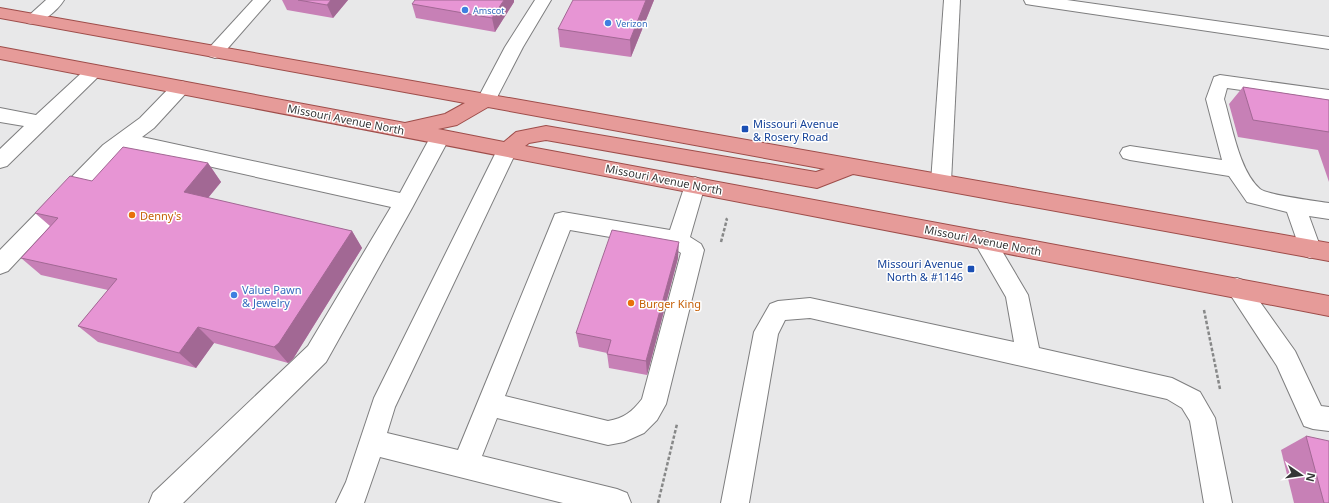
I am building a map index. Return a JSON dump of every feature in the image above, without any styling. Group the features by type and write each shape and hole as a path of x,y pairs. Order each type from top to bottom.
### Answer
{"main road":[{"path":"0,13 1329,252"},
{"name":"Missouri Avenue North","path":"0,53 1329,306"},
{"path":"403,130 450,120 486,100"},
{"path":"507,150 523,137 546,133 817,180 853,166"}],"lane":[{"path":"33,19 56,0"},
{"path":"215,52 262,0"},
{"path":"486,100 514,47 543,0"},
{"path":"941,182 952,0"},
{"path":"1032,0 1329,43"},
{"path":"0,161 94,71"},
{"path":"1329,96 1220,81 1215,99 1235,170 1254,196 1295,206 1329,211"},
{"path":"0,265 110,150 147,123 181,87"},
{"path":"0,115 41,123"},
{"path":"163,503 317,354 405,202 440,137"},
{"path":"125,140 405,202"},
{"path":"350,503 358,486 383,406 507,150"},
{"path":"1130,153 1235,170"},
{"path":"678,240 695,185"},
{"path":"1295,206 1310,249"},
{"path":"465,466 563,220 678,240 693,250 653,404 641,421 627,430 608,433 490,404"},
{"path":"984,240 1017,295 1028,352"},
{"path":"1237,288 1286,359 1321,418"},
{"path":"735,503 766,332 778,312 810,308 1028,352 1172,389 1191,400 1202,418 1218,503"},
{"path":"372,442 617,503"}],"building":[{"path":"298,0 331,0 327,5"},
{"path":"415,0 504,0 492,18 412,4"},
{"path":"573,0 646,0 630,40 558,29"},
{"path":"1243,87 1329,100 1329,132 1253,120"},
{"path":"123,147 208,163 184,192 352,231 279,343 274,347 198,327 179,353 78,326 117,279 21,258 58,218 35,213 70,176 92,181"},
{"name":"Burger King","path":"612,230 679,242 646,361 607,354 611,340 576,333"},
{"path":"1306,436 1329,441 1329,503 1324,503"}],"place":[{"name":"Amscot","path":"465,10"},
{"name":"Verizon","path":"608,23"},
{"name":"Missouri Avenue & Rosery Road","path":"745,129"},
{"name":"Denny's","path":"132,215"},
{"name":"Missouri Avenue North & #1146","path":"971,269"},
{"name":"Value Pawn & Jewelry","path":"234,295"},
{"name":"Burger King","path":"631,303"}]}
